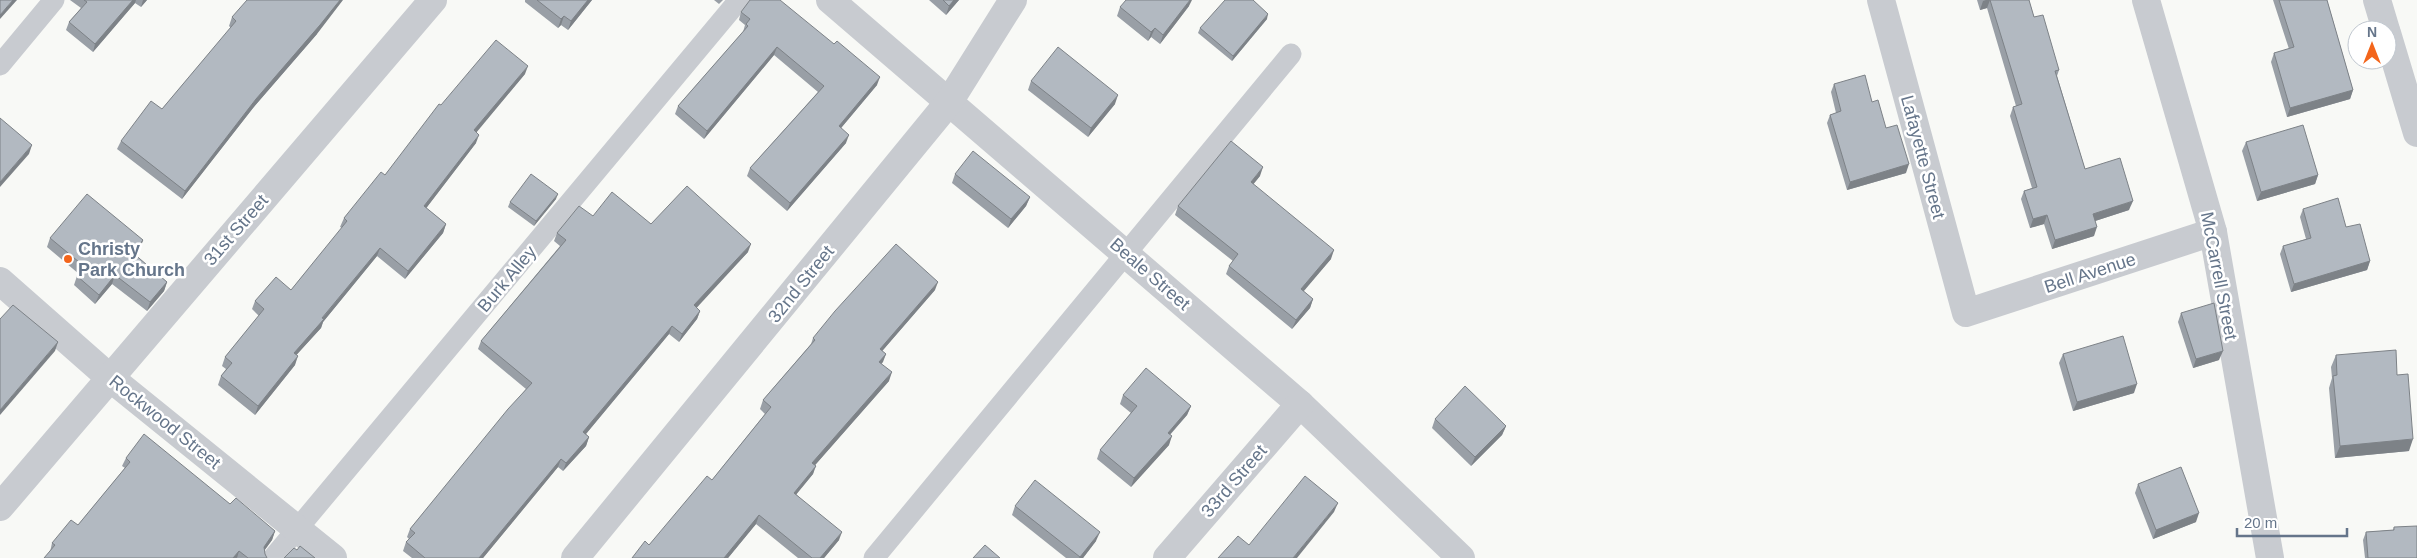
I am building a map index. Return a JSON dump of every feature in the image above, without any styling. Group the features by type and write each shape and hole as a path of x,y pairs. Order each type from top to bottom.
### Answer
{"street":[{"name":"31st Street","path":"0,507 109,377 433,0"},
{"name":"Beale Street","path":"830,0 1300,404 1461,558"},
{"name":"32nd Street","path":"575,558 949,102 1013,0"},
{"name":"Lafayette Street","path":"1881,0 1966,314"},
{"name":"McCarrell Street","path":"2146,0 2213,232 2270,558"},
{"path":"2377,0 2383,20"},
{"path":"2397,68 2417,133"},
{"name":"Bell Avenue","path":"1966,314 2213,232"},
{"name":"Rockwood Street","path":"0,281 109,377 333,558"},
{"name":"33rd Street","path":"1167,558 1300,404"}],"lane":[{"path":"0,65 54,0"},
{"name":"Burk Alley","path":"274,558 739,0"},
{"path":"874,558 1291,54"}],"building":[{"path":"0,0 13,0 0,15"},
{"path":"84,0 133,0 95,44 69,22 87,2"},
{"path":"247,0 340,0 256,99 185,191 121,141 151,101 162,109 236,21 232,17"},
{"path":"537,0 588,0 571,21 564,16 561,19"},
{"path":"750,0 780,0 834,44 837,41 880,77 839,126 849,135 790,203 750,168 824,86 777,47 707,131 678,106 748,26 746,24 750,19 741,12"},
{"path":"943,0 954,0 949,6"},
{"path":"1126,0 1190,0 1163,35 1155,28 1151,32 1120,7"},
{"path":"1225,0 1253,0 1268,14 1233,56 1200,28"},
{"path":"1990,0 2029,0 2034,17 2043,15 2059,70 2055,71 2085,169 2120,158 2133,201 2093,214 2097,227 2055,240 2047,215 2033,219 2024,191 2037,187 2013,107 2022,104"},
{"path":"2279,0 2327,0 2353,90 2290,108 2274,53 2294,47"},
{"path":"496,40 528,66 474,130 479,135 424,206 446,224 408,271 380,248 322,318 324,319 294,353 298,356 258,406 221,376 232,363 225,357 264,309 255,301 276,277 291,290 347,221 344,218 381,172 385,175 439,104 441,105"},
{"path":"1058,47 1118,95 1091,128 1031,81"},
{"path":"1865,75 1872,102 1878,100 1886,128 1897,125 1909,164 1850,182 1830,115 1841,111 1834,84"},
{"path":"0,118 32,145 0,182"},
{"path":"2303,125 2318,175 2261,192 2246,142"},
{"path":"1231,141 1263,167 1251,182 1334,250 1301,289 1313,299 1296,320 1229,266 1238,254 1178,206"},
{"path":"973,151 1030,197 1011,219 955,174"},
{"path":"531,174 558,194 536,221 510,202"},
{"path":"687,186 751,244 694,305 700,311 682,334 672,326 583,432 589,437 566,463 561,459 479,558 425,558 406,542 415,533 410,529 508,409 532,383 481,341 566,240 557,233 579,206 593,216 612,192 651,224"},
{"path":"87,194 143,240 133,253 167,282 150,302 115,275 99,295 77,276 85,267 50,238"},
{"path":"2338,198 2346,227 2360,224 2370,261 2294,284 2283,246 2311,238 2303,209"},
{"path":"896,244 938,282 880,349 886,354 879,362 892,372 812,463 816,466 794,493 842,532 820,558 812,558 759,515 724,558 632,558 645,541 649,545 707,476 712,480 771,407 763,400 815,340 813,338 835,311"},
{"path":"2214,303 2223,351 2196,359 2181,313"},
{"path":"13,305 58,342 0,410 0,319"},
{"path":"2123,336 2137,384 2077,402 2063,354"},
{"path":"2396,350 2397,375 2408,374 2413,439 2340,446 2333,376 2337,375 2336,355"},
{"path":"1146,368 1191,406 1168,433 1172,436 1134,478 1100,450 1137,406 1123,395"},
{"path":"1465,386 1506,426 1475,457 1435,419"},
{"path":"144,434 230,504 236,498 275,531 264,547 267,558 248,558 239,551 233,558 44,558 55,545 52,543 71,520 78,525 130,462 126,458"},
{"path":"2181,467 2199,513 2156,530 2138,484"},
{"path":"1305,476 1338,503 1293,558 1218,558 1238,536 1249,545"},
{"path":"1035,480 1100,532 1080,557 1015,506"},
{"path":"2417,526 2417,558 2368,558 2366,532 2394,530 2394,527"},
{"path":"985,545 1000,558 973,558"},
{"path":"300,546 315,558 284,558 294,548 297,550"}],"place":[{"name":"Christy Park Church","path":"68,259"}]}
